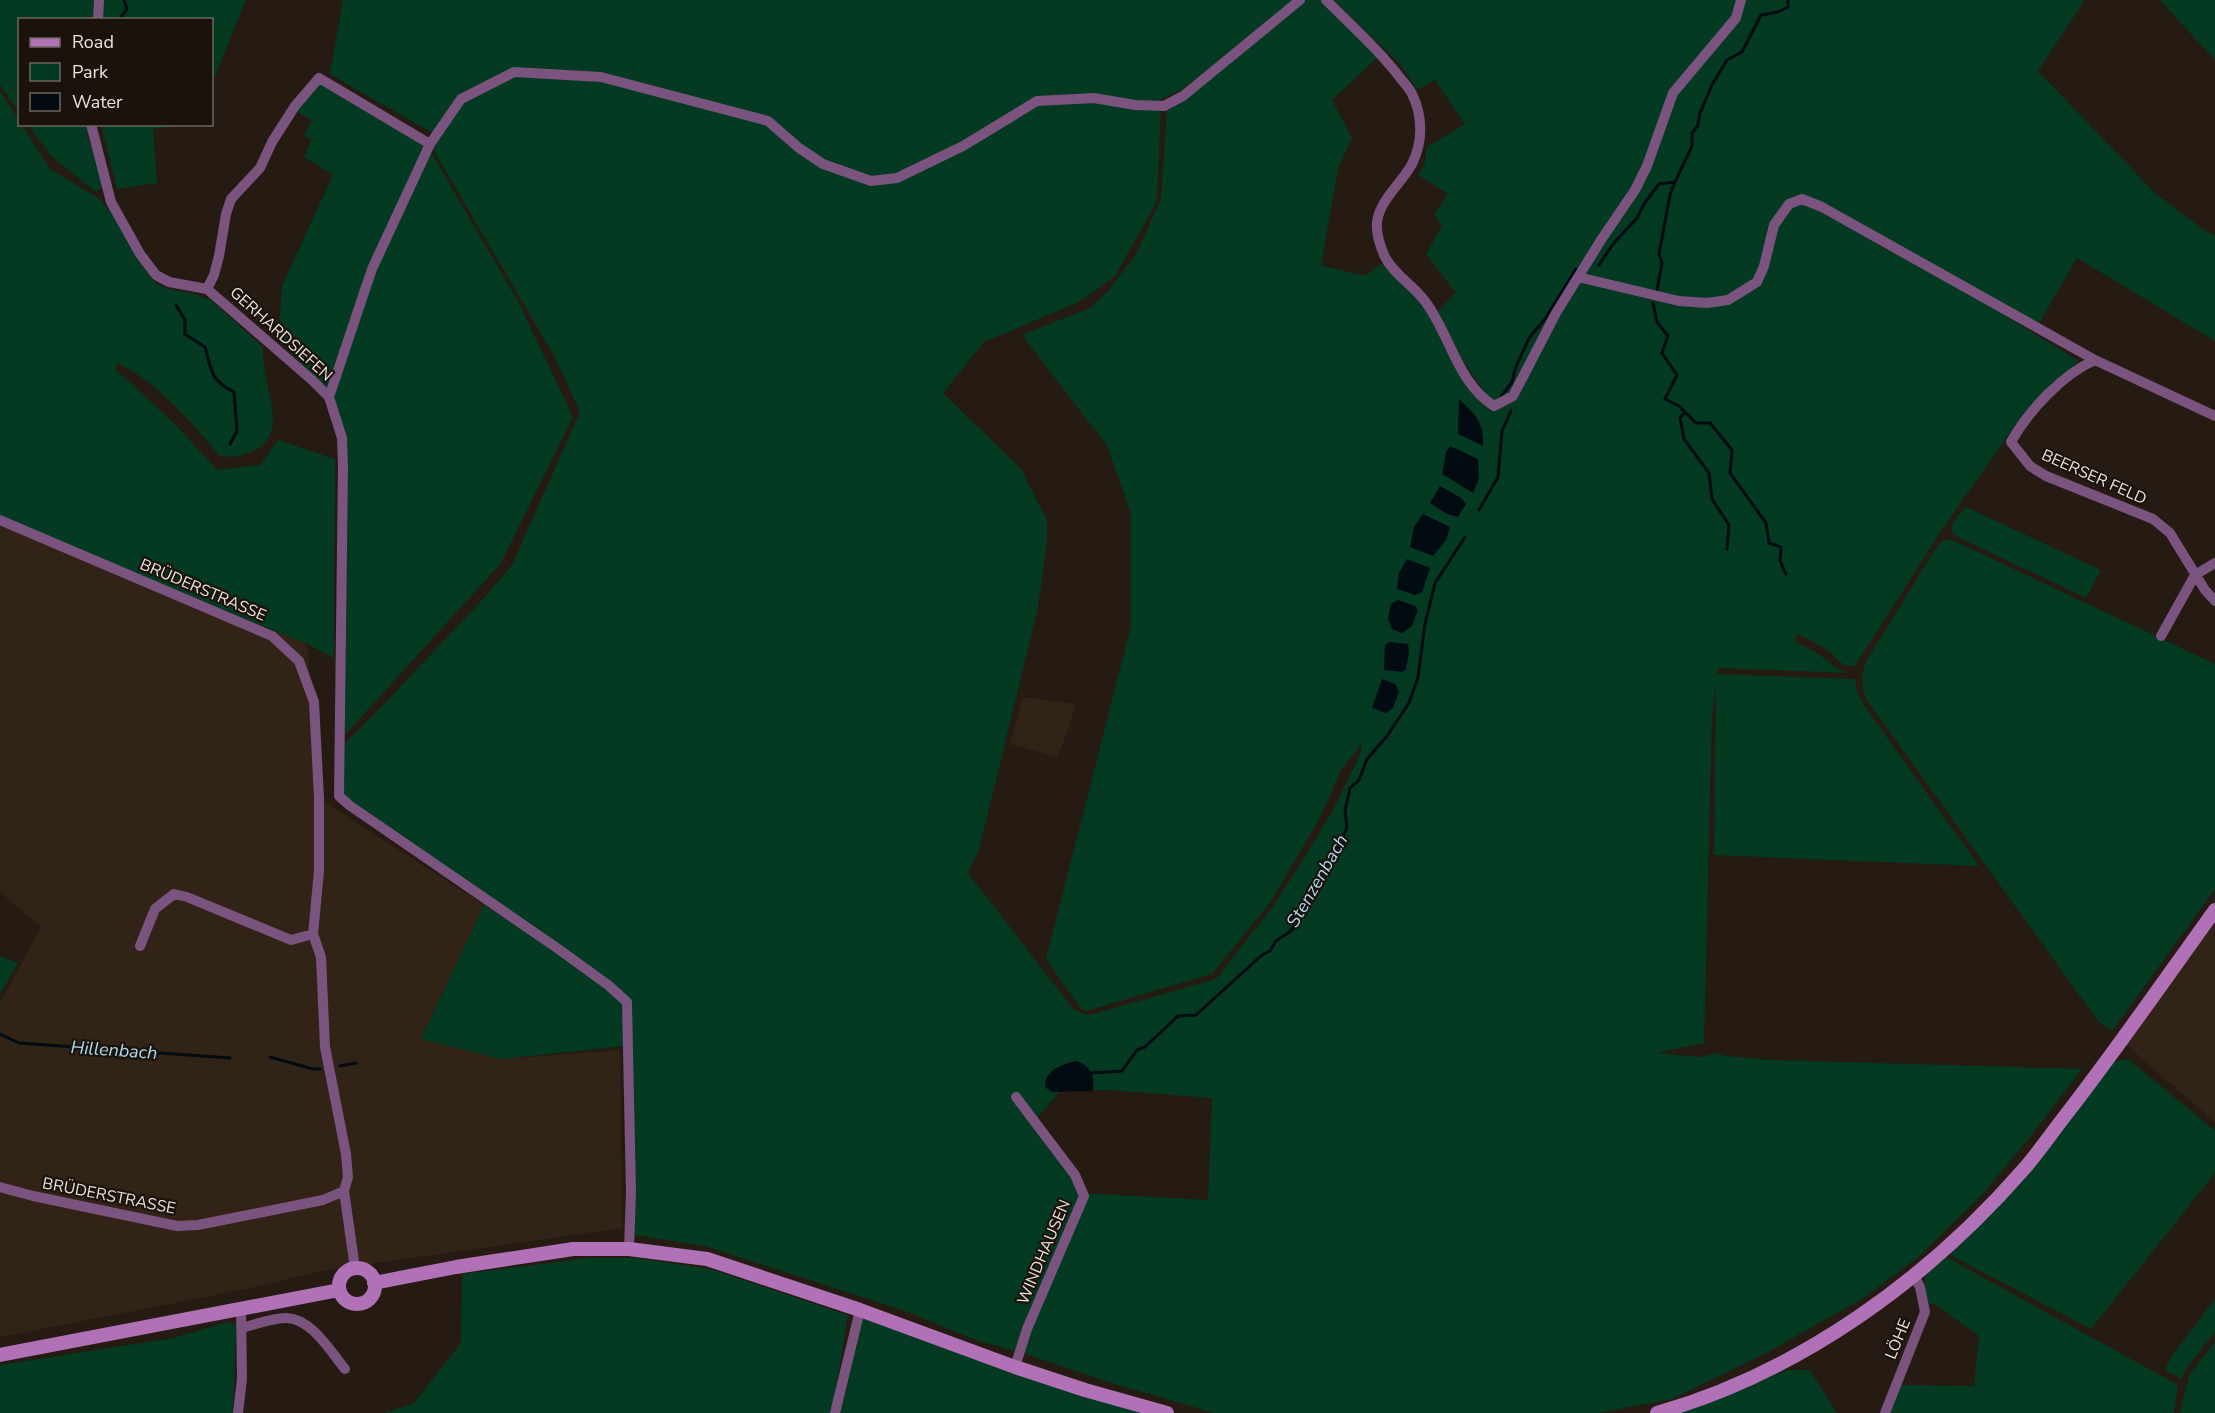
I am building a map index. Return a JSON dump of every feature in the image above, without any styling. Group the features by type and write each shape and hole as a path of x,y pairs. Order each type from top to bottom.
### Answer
{"main road":[{"path":"1657,1413 1754,1377 1818,1343 1861,1316 1959,1238 2025,1168 2119,1045 2215,910"},
{"path":"374,1283 522,1256 573,1250 629,1249 707,1259 860,1310 1015,1367 1167,1413"},
{"path":"355,1268 366,1270 374,1283 371,1296 361,1303 349,1302 339,1290 341,1276 355,1268"},
{"path":"0,1355 339,1290"}],"street":[{"path":"98,18 99,0"},
{"path":"329,397 372,269 430,144 461,99 514,72 601,77 768,121 823,164 871,181 897,178 963,146 1037,101 1094,98 1135,105 1164,106 1184,96 1300,0"},
{"path":"1326,0 1388,62 1412,94 1422,129 1419,148 1411,166 1386,200 1377,220 1378,238 1386,259 1427,304 1455,360 1472,386 1494,406 1513,396 1556,313 1635,190 1647,166 1673,93 1736,18 1741,0"},
{"name":"GERHARDSIEFEN","path":"207,289 214,275 231,199 260,168 272,142 296,106 319,78 430,144"},
{"name":"GERHARDSIEFEN","path":"92,126 111,202 140,254 156,275 169,282 207,289 329,397 342,438 343,545 339,796 574,960 627,1002 631,1192 629,1249"},
{"path":"1578,276 1679,301 1707,303 1728,300 1757,282 1764,266 1774,225 1789,204 1802,199 1822,207 2095,360 2215,416"},
{"name":"BEERSER FELD","path":"2095,360 2080,366 2044,399 2027,417 2011,442 2030,466 2046,476 2153,519 2170,533 2195,574"},
{"name":"BRÜDERSTRASSE","path":"0,520 272,636 299,661 314,702 319,790 319,871 314,934 321,957 325,1047 346,1154 348,1177 344,1191 323,1200 198,1225 177,1226 0,1187"},
{"path":"2161,636 2195,574 2215,563"},
{"path":"2195,574 2215,601"},
{"path":"140,946 155,909 174,894 187,897 291,940 314,934"},
{"name":"WINDHAUSEN","path":"1015,1367 1027,1329 1084,1196 1075,1175 1016,1097"},
{"path":"344,1191 355,1268"},
{"name":"LÖHE","path":"1885,1413 1925,1312 1920,1287 1914,1276"},
{"path":"238,1413 242,1379 241,1309"},
{"path":"835,1413 860,1310"},
{"path":"242,1328 287,1318 303,1323 317,1335 345,1369"}],"shaded area":[{"path":"0,520 307,644 319,798 484,905 421,1038 501,1059 620,1050 622,1228 326,1270 237,1291 0,1337 0,1003 41,927 0,892"},
{"path":"1023,697 1075,704 1068,731 1057,757 1010,744"},
{"path":"2215,922 2215,1122 2126,1045"}],"green space":[{"path":"0,0 246,0 213,81 213,18 18,18 18,111 0,85"},
{"path":"343,0 1293,0 1183,89 1161,99 1157,201 1115,276 1079,302 984,342 943,393 1021,469 1047,520 1047,540 1038,607 979,850 968,873 1074,1010 1089,1015 1216,979 1275,904 1331,814 1361,752 1362,743 1341,770 1322,814 1272,900 1212,974 1086,1011 1081,1009 1046,959 1131,626 1131,513 1107,446 1022,335 1090,308 1107,292 1137,253 1161,198 1167,109 1301,3 1307,0 1320,0 1378,57 1332,100 1352,138 1338,169 1321,265 1365,276 1384,262 1425,306 1453,361 1485,393 1459,354 1438,311 1456,293 1426,254 1442,226 1434,215 1448,194 1418,175 1424,166 1427,147 1465,124 1435,80 1417,90 1401,65 1334,0 2085,0 2038,71 2155,193 2215,236 2215,341 2077,258 2038,325 1852,223 1878,245 1954,284 2079,361 2023,414 1943,528 1855,666 1842,663 1827,650 1797,634 1795,641 1820,655 1836,668 1849,673 1718,668 1717,674 1855,679 1857,693 1866,708 1979,866 1714,855 1716,683 1712,714 1704,1043 1657,1053 1701,1057 1716,1053 1771,1060 2082,1069 1980,1197 1917,1258 1862,1299 1766,1353 1672,1399 1598,1413 1214,1413 976,1340 905,1311 705,1246 634,1235 625,1046 501,1059 421,1039 484,905 530,934 339,796 340,748 484,598 512,565 580,412 554,356 430,144 434,134 330,74","holes":["1061,1090 1109,1090 1212,1098 1208,1200 1081,1193 1037,1118"]},
{"path":"2160,0 2215,0 2215,60"},
{"path":"321,80 425,146 328,390 278,340 282,286 333,175 304,157 311,140 304,135 312,120 297,112"},
{"path":"0,91 18,118 18,126 23,126 50,169 98,198 114,216 130,247 154,282 167,289 191,293 211,300 263,347 273,416 269,438 261,446 248,453 228,457 220,456 186,417 159,391 144,379 116,363 116,370 175,424 217,470 260,465 278,440 335,459 334,658 307,644 0,518"},
{"path":"29,126 94,126 87,135 105,185 96,192 52,157"},
{"path":"101,126 180,126 153,129 157,183 117,189"},
{"path":"431,152 519,303 573,417 501,563 345,735 345,434 333,397 376,269"},
{"path":"1966,507 2101,570 2086,598 1952,533 1952,525"},
{"path":"1950,539 2215,664 2215,889 2112,1031 2098,1021 1866,699 1862,678 1868,658 1938,545"},
{"path":"0,956 18,963 0,995"},
{"path":"2128,1059 2215,1129 2215,1173 2091,1329 1950,1255 1991,1213 2115,1061"},
{"path":"1946,1257 2178,1385 2174,1413 1889,1413 1900,1385 1974,1386 1979,1336 1935,1304 1926,1305 1925,1276"},
{"path":"590,1258 636,1258 711,1269 848,1315 832,1413 384,1413 413,1404 461,1343 462,1274"},
{"path":"2215,1299 2215,1332 2185,1370 2182,1379 2165,1370 2172,1355"},
{"path":"863,1318 1144,1413 840,1413"},
{"path":"228,1322 236,1326 233,1413 0,1413 0,1365 173,1338"},
{"path":"2215,1342 2215,1413 2180,1413 2189,1375"},
{"path":"1787,1370 1810,1370 1837,1413 1676,1413"}],"water":[{"path":"1459,399 1478,420 1482,431 1483,446 1458,434"},
{"path":"1450,446 1478,459 1479,479 1473,493 1442,474 1446,452"},
{"path":"1440,486 1461,498 1466,504 1458,517 1447,514 1430,503"},
{"path":"1423,514 1450,527 1446,540 1433,556 1410,547 1414,527"},
{"path":"1407,559 1430,568 1422,592 1415,595 1397,589 1399,573"},
{"path":"1398,600 1415,606 1418,610 1412,626 1402,633 1392,629 1388,619 1391,604"},
{"path":"1389,642 1408,644 1406,670 1402,672 1384,670 1385,645"},
{"path":"1382,679 1395,684 1399,691 1393,708 1386,713 1372,708"},
{"path":"1077,1061 1086,1066 1093,1077 1092,1091 1053,1092 1046,1088 1045,1082 1050,1073 1060,1066"}],"waterway":[{"path":"120,18 127,9 124,0"},
{"name":"Stenzenbach","path":"1599,265 1613,244 1637,218 1659,184 1675,182 1692,146 1692,133 1698,125 1700,113 1712,85 1727,60 1742,52 1761,15 1778,12 1788,7 1788,0"},
{"path":"1657,290 1662,263 1659,254 1670,195 1675,182"},
{"name":"Stenzenbach","path":"1500,398 1512,382 1515,369 1529,338 1545,319 1576,269"},
{"path":"1653,303 1657,322 1668,336 1662,353 1677,375 1665,399 1679,406 1696,423 1710,423 1732,450 1730,473 1766,523 1769,543 1781,547 1780,561 1786,574"},
{"path":"176,305 185,320 185,334 205,347 216,379 234,392 237,431 230,444"},
{"name":"Stenzenbach","path":"1479,510 1498,477 1502,431 1511,411"},
{"path":"1685,412 1680,418 1684,439 1709,473 1712,499 1729,525 1727,549"},
{"name":"Stenzenbach","path":"1091,1073 1122,1071 1137,1050 1145,1047 1178,1016 1196,1015 1262,955 1270,951 1276,941 1292,930 1309,887 1321,876 1325,865 1338,848 1347,827 1345,811 1350,788 1359,780 1367,759 1387,736 1409,703 1418,677 1425,624 1435,583 1465,537"},
{"name":"Hillenbach","path":"0,1034 19,1043 230,1058"},
{"name":"Hillenbach","path":"270,1057 320,1069"},
{"name":"Hillenbach","path":"340,1066 356,1063"}]}
